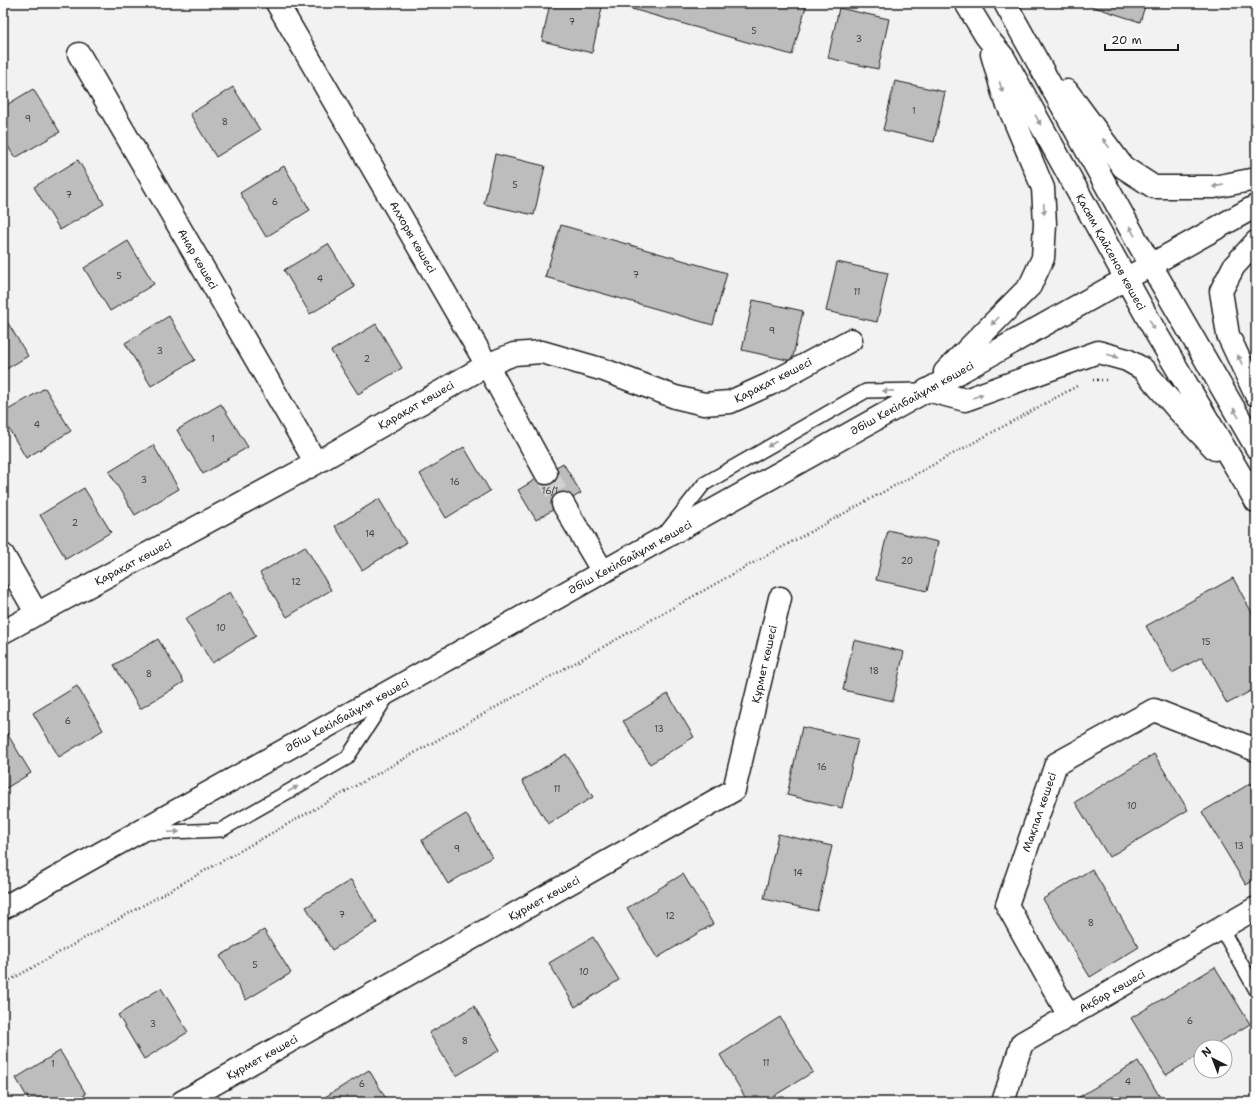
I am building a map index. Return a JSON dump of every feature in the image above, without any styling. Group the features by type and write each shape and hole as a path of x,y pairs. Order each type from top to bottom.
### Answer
{"street":[{"name":"Алхоры көшесі","path":"277,3 487,364 546,473"},
{"name":"Қасым Қайсенов көшесі","path":"966,3 986,36 1004,58 1111,254 1127,278 1156,333 1256,501"},
{"path":"1005,3 1137,241 1152,264 1256,447"},
{"path":"1021,32 1123,167 1154,187 1214,188 1256,179"},
{"path":"986,36 1003,94 1043,188 1045,224 1043,258 1030,286 927,390 965,400 1098,352 1127,360 1143,369 1179,411 1241,475"},
{"name":"Анар көшесі","path":"79,54 316,463"},
{"name":"Әбіш Кекілбайұлы көшесі","path":"3,908 1256,206"},
{"path":"1256,242 1234,266 1221,291 1228,335 1256,395"},
{"name":"Қарақат көшесі","path":"3,632 316,463 487,364 514,354 542,352 604,370 675,397 704,404 730,402 770,384 851,340"},
{"path":"563,504 603,572"},
{"path":"3,555 37,614"},
{"name":"Құрмет көшесі","path":"182,1102 734,790 780,598"},
{"name":"Мақпал көшесі","path":"1069,1016 1008,905 1056,764 1154,710 1256,750"},
{"name":"Ақбар көшесі","path":"1003,1102 1022,1043 1256,908"}],"lane":[{"path":"661,539 704,484 866,391 927,390"},
{"path":"135,834 221,830 347,758 392,690"},
{"path":"1221,928 1256,990"}],"path":[{"path":"1090,380 1113,380 1127,360"},
{"path":"3,984 740,571 1083,384"}],"building":[{"path":"550,3 603,3 592,53 542,41"},
{"path":"626,3 807,3 792,55 625,7"},
{"path":"1092,3 1146,3 1140,22 1091,6"},
{"path":"839,8 889,19 878,69 828,58"},
{"path":"895,81 945,92 934,142 883,130"},
{"path":"233,87 260,130 216,157 190,114"},
{"path":"33,89 60,132 15,158 3,138 3,107"},
{"path":"495,154 545,166 534,215 484,204"},
{"path":"78,160 104,204 60,230 34,187"},
{"path":"284,166 310,210 266,237 240,193"},
{"path":"561,225 727,273 713,325 545,277"},
{"path":"128,241 154,284 110,311 84,268"},
{"path":"328,244 355,287 310,314 284,270"},
{"path":"837,262 888,273 877,322 826,311"},
{"path":"753,300 803,311 792,361 742,350"},
{"path":"3,315 28,356 3,371"},
{"path":"169,316 195,360 151,386 125,343"},
{"path":"376,324 402,368 358,394 331,351"},
{"path":"45,388 71,431 26,458 3,419 3,413"},
{"path":"221,404 248,447 203,474 177,430"},
{"path":"153,445 179,489 135,515 109,472"},
{"path":"464,447 490,491 446,518 420,474"},
{"path":"563,463 581,493 536,520 518,490"},
{"path":"84,488 111,532 66,559 40,515"},
{"path":"379,499 406,543 362,570 335,526"},
{"path":"888,530 938,542 927,591 876,580"},
{"path":"305,546 331,590 287,617 260,573"},
{"path":"1233,578 1256,620 1256,688 1227,704 1202,657 1172,673 1146,626"},
{"path":"230,592 256,636 212,663 185,619"},
{"path":"158,639 184,682 140,709 114,665"},
{"path":"854,640 904,652 893,701 843,690"},
{"path":"77,686 103,730 59,757 33,713"},
{"path":"668,694 694,737 650,764 623,721"},
{"path":"802,727 858,739 842,808 787,795"},
{"path":"5,730 31,773 3,790 3,731"},
{"path":"566,754 593,797 548,824 522,781"},
{"path":"1154,754 1188,810 1109,857 1075,802"},
{"path":"1251,783 1256,790 1256,879 1246,885 1202,812"},
{"path":"466,814 492,857 448,884 422,840"},
{"path":"778,834 832,846 817,911 764,899"},
{"path":"1092,869 1139,947 1090,977 1043,899"},
{"path":"683,874 713,924 657,958 627,908"},
{"path":"351,880 377,923 332,950 306,907"},
{"path":"264,930 291,973 246,1000 220,956"},
{"path":"593,937 619,980 575,1007 549,963"},
{"path":"1215,967 1250,1024 1225,1039 1193,1039 1193,1059 1166,1075 1131,1018"},
{"path":"161,988 188,1032 144,1059 118,1015"},
{"path":"474,1006 500,1050 456,1076 429,1033"},
{"path":"780,1017 813,1072 764,1102 748,1102 720,1055"},
{"path":"60,1051 86,1094 74,1102 30,1102 16,1078"},
{"path":"1138,1061 1163,1102 1071,1102"},
{"path":"369,1070 388,1102 328,1102 325,1097"}],"tunnel":[{"path":"546,473 563,504"}]}
